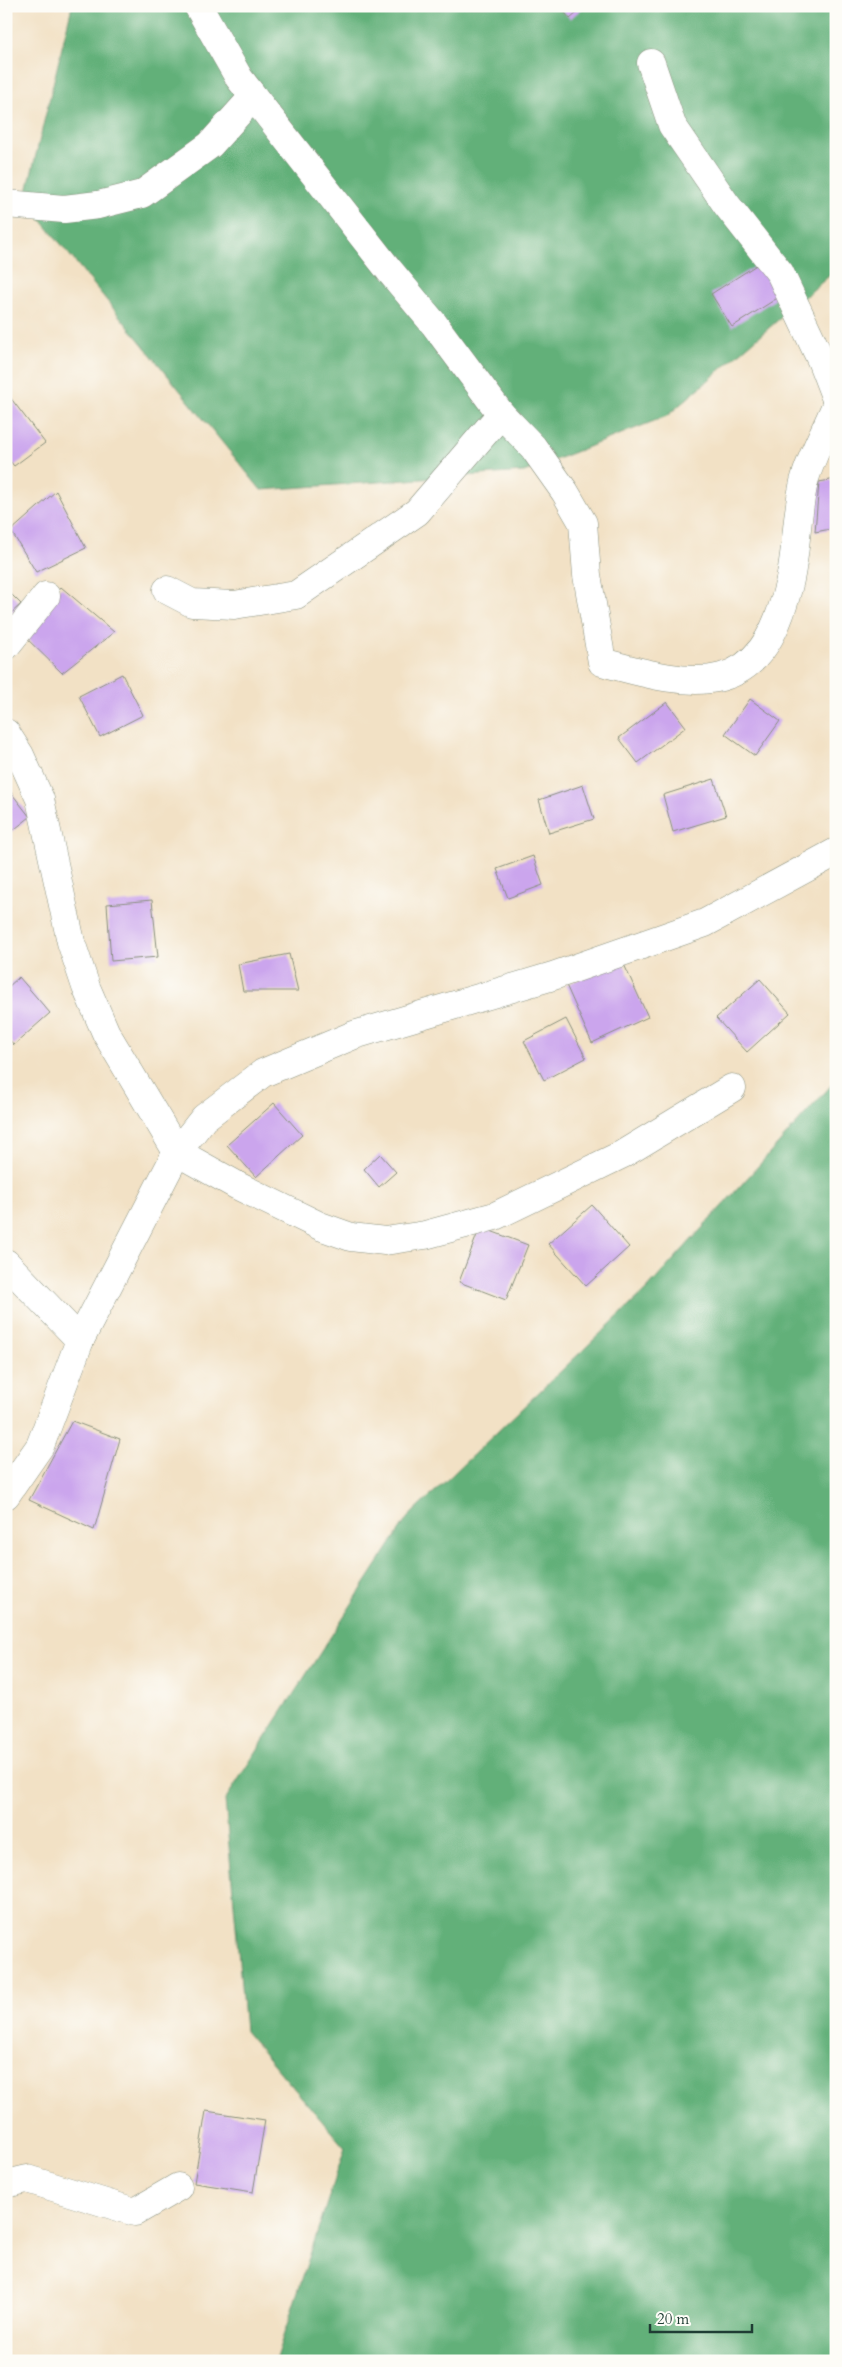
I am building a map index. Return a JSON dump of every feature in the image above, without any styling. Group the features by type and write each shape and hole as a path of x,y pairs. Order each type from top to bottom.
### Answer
{"street":[{"path":"198,6 239,78 389,270 434,324 501,414 533,448 564,492 583,523 587,575 602,662 658,677 710,680 736,672 760,653 778,618 789,583 805,480 836,405"},
{"path":"651,63 672,125 726,204 780,273 821,360 836,399"},
{"path":"6,204 64,209 98,205 142,194 210,145 254,97"},
{"path":"167,590 192,603 234,605 296,595 417,512 501,414"},
{"path":"6,646 46,596"},
{"path":"6,733 20,755 40,799 71,942 86,987 106,1033 177,1152 238,1186 320,1226 351,1236 385,1241 425,1235 495,1216 622,1154 732,1088"},
{"path":"6,1495 40,1446 80,1340 177,1152 204,1118 263,1073 354,1035 553,976 705,923 836,852"},
{"path":"6,1263 80,1340"},
{"path":"6,2184 27,2179 135,2212 178,2187"}],"green space":[{"path":"72,6 836,6 836,270 667,416 524,472 261,490 25,200"},
{"path":"836,1080 836,2361 275,2361 345,2148 245,2031 225,1800 408,1517 647,1289"}],"building":[{"path":"559,6 585,6 570,19"},
{"path":"758,264 779,297 732,327 711,294"},
{"path":"6,392 45,443 14,466 6,456"},
{"path":"836,479 836,528 815,532 819,482"},
{"path":"56,491 86,548 36,572 11,531"},
{"path":"61,587 114,632 62,673 20,632"},
{"path":"6,589 21,604 6,618"},
{"path":"122,674 143,715 100,737 79,696"},
{"path":"750,699 780,721 755,756 725,734"},
{"path":"667,702 686,727 638,763 619,738"},
{"path":"714,779 726,816 673,832 663,795"},
{"path":"583,785 594,819 549,833 539,800"},
{"path":"6,786 30,817 6,836"},
{"path":"533,856 543,885 508,898 497,869"},
{"path":"152,900 158,957 111,961 107,904"},
{"path":"289,954 298,991 243,991 238,964"},
{"path":"622,960 648,1017 592,1043 566,985"},
{"path":"19,977 50,1013 14,1045 6,1036 6,989"},
{"path":"760,979 790,1013 747,1052 716,1018"},
{"path":"566,1019 586,1058 544,1080 524,1041"},
{"path":"274,1103 302,1135 256,1177 227,1145"},
{"path":"380,1154 396,1172 379,1187 364,1169"},
{"path":"592,1205 629,1247 586,1286 548,1244"},
{"path":"480,1227 528,1245 506,1300 459,1282"},
{"path":"72,1421 120,1439 94,1530 29,1500"},
{"path":"206,2111 265,2120 253,2192 194,2183"}]}
